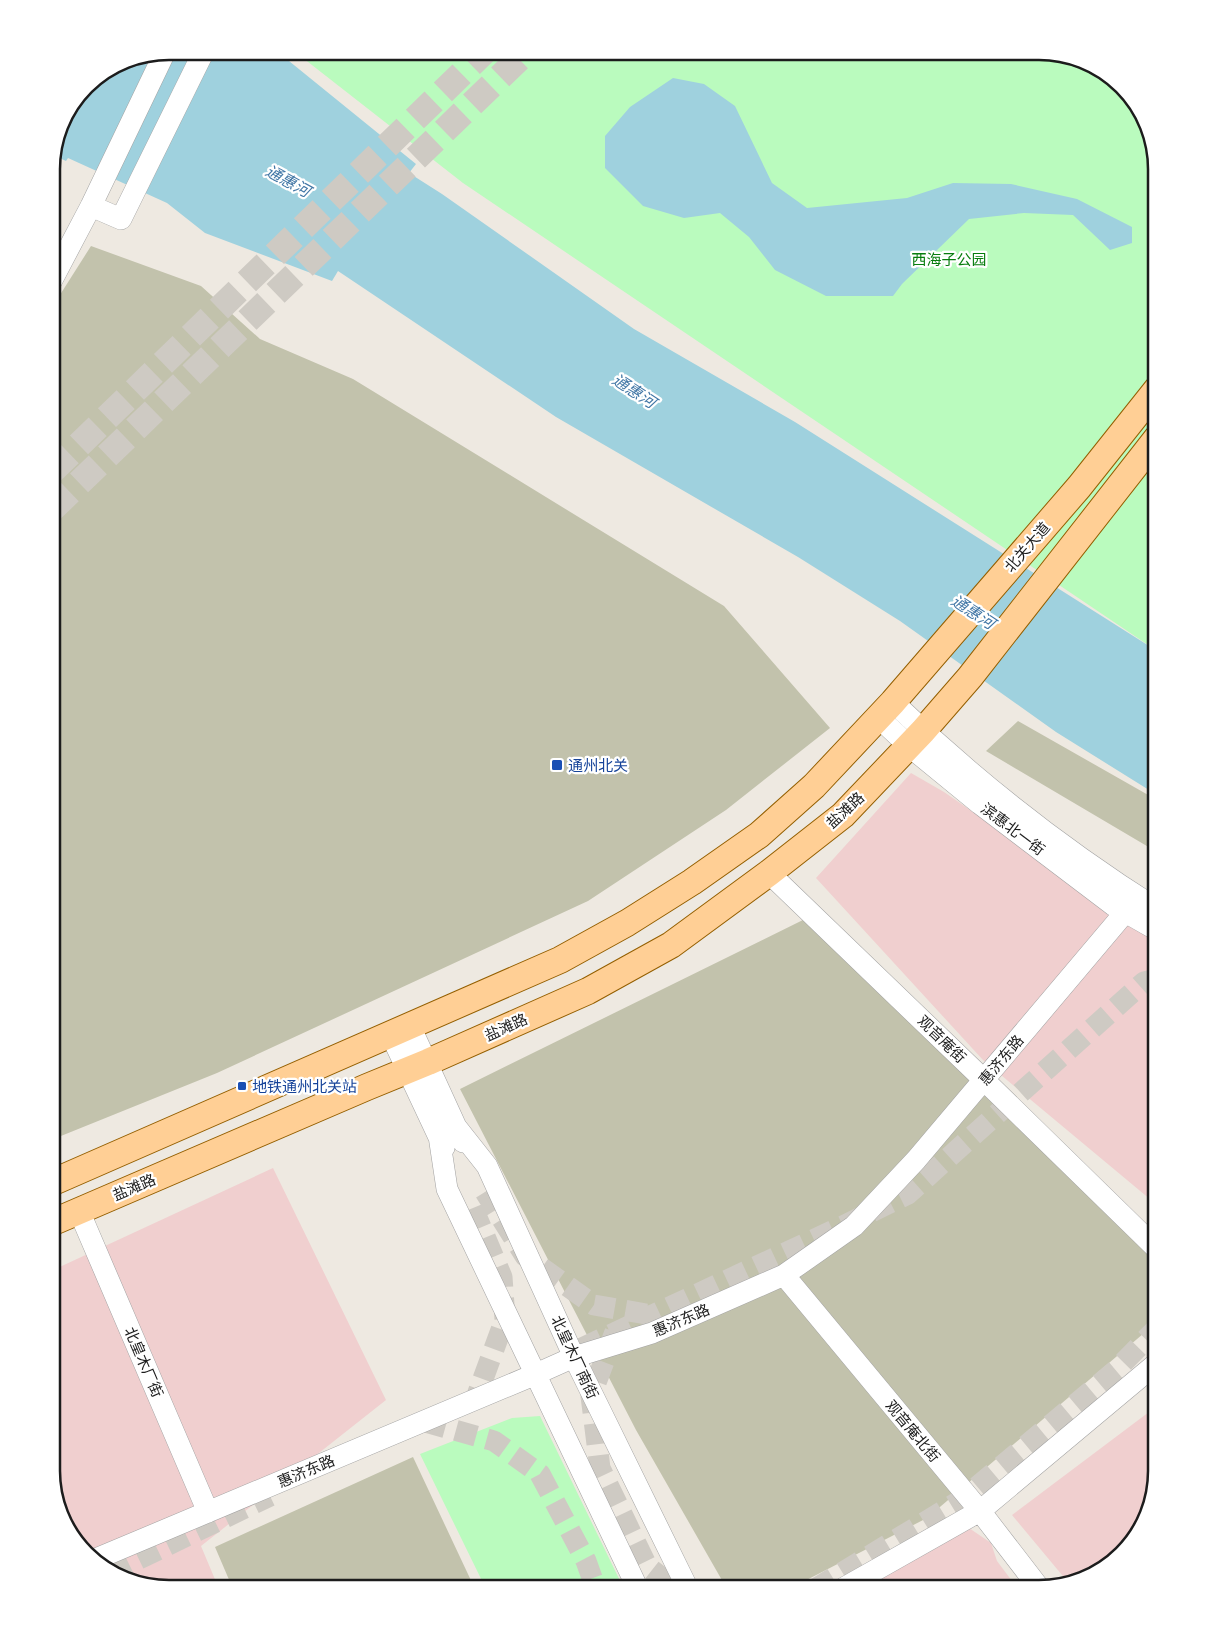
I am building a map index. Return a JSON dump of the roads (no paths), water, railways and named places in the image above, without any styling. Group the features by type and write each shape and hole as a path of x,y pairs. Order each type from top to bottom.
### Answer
{"main road":[{"name":"北关大道","path":"886,709 1079,487 1148,400"},
{"path":"916,738 949,702 1148,449"},
{"path":"60,1179 560,960 626,923 692,882 760,835 814,786 886,709"},
{"name":"盐滩路","path":"60,1220 418,1066 588,991 610,979 670,945 769,873 843,815 916,738"}],"street":[{"path":"91,206 121,219 200,60"},
{"path":"60,266 161,61"},
{"name":"滨惠北一街","path":"886,709 980,804 1113,905 1132,904 1148,907"},
{"name":"观音庵街","path":"769,873 1148,1240"},
{"name":"滨惠北一街","path":"1132,904 1148,921"},
{"name":"惠济东路","path":"102,1557 536,1374 574,1356 652,1333 784,1275 854,1226 916,1160 1132,904"},
{"name":"北皇木厂南街","path":"401,1030 479,1200"},
{"name":"北皇木厂南街","path":"448,1132 487,1166 574,1356 684,1580"},
{"name":"北皇木厂南街","path":"448,1132 447,1189 634,1580"},
{"name":"北皇木厂街","path":"79,1211 208,1512"},
{"name":"观音庵北街","path":"784,1275 980,1511 1034,1580"},
{"path":"858,1580 980,1511 1148,1371"}],"water":[{"name":"通惠河","path":"169,60 289,61 416,164 409,173 442,194 634,329 795,422 1148,645 1148,789 1056,732 900,621 798,557 556,417 338,271 332,281 205,233 167,203 68,158 66,161 61,158 62,148 68,127 82,103 108,78 127,68 148,62"},
{"path":"673,78 704,84 735,106 772,183 807,208 907,198 953,183 1011,184 1077,199 1132,227 1132,243 1110,250 1073,215 1024,213 969,219 902,284 893,296 826,296 775,270 749,237 720,213 684,218 643,206 605,168 605,136 630,107"}],"tunnel":[{"path":"60,463 476,60"},
{"path":"60,501 518,60"},
{"path":"582,1348 908,1194 1144,982 1148,981"},
{"path":"485,1192 525,1256 594,1305 652,1315"},
{"path":"473,1208 502,1277 505,1319 476,1398"},
{"path":"615,1332 591,1396 600,1468 647,1566 665,1580"},
{"path":"830,1580 961,1500 1116,1370 1148,1337"},
{"path":"425,1422 494,1441 540,1474 586,1561 593,1580"},
{"path":"120,1568 270,1496"}],"place":[{"name":"通州北关","path":"557,765"},
{"name":"地铁通州北关站","path":"242,1086"}],"park label":[{"name":"西海子公园","path":"949,259"}]}
